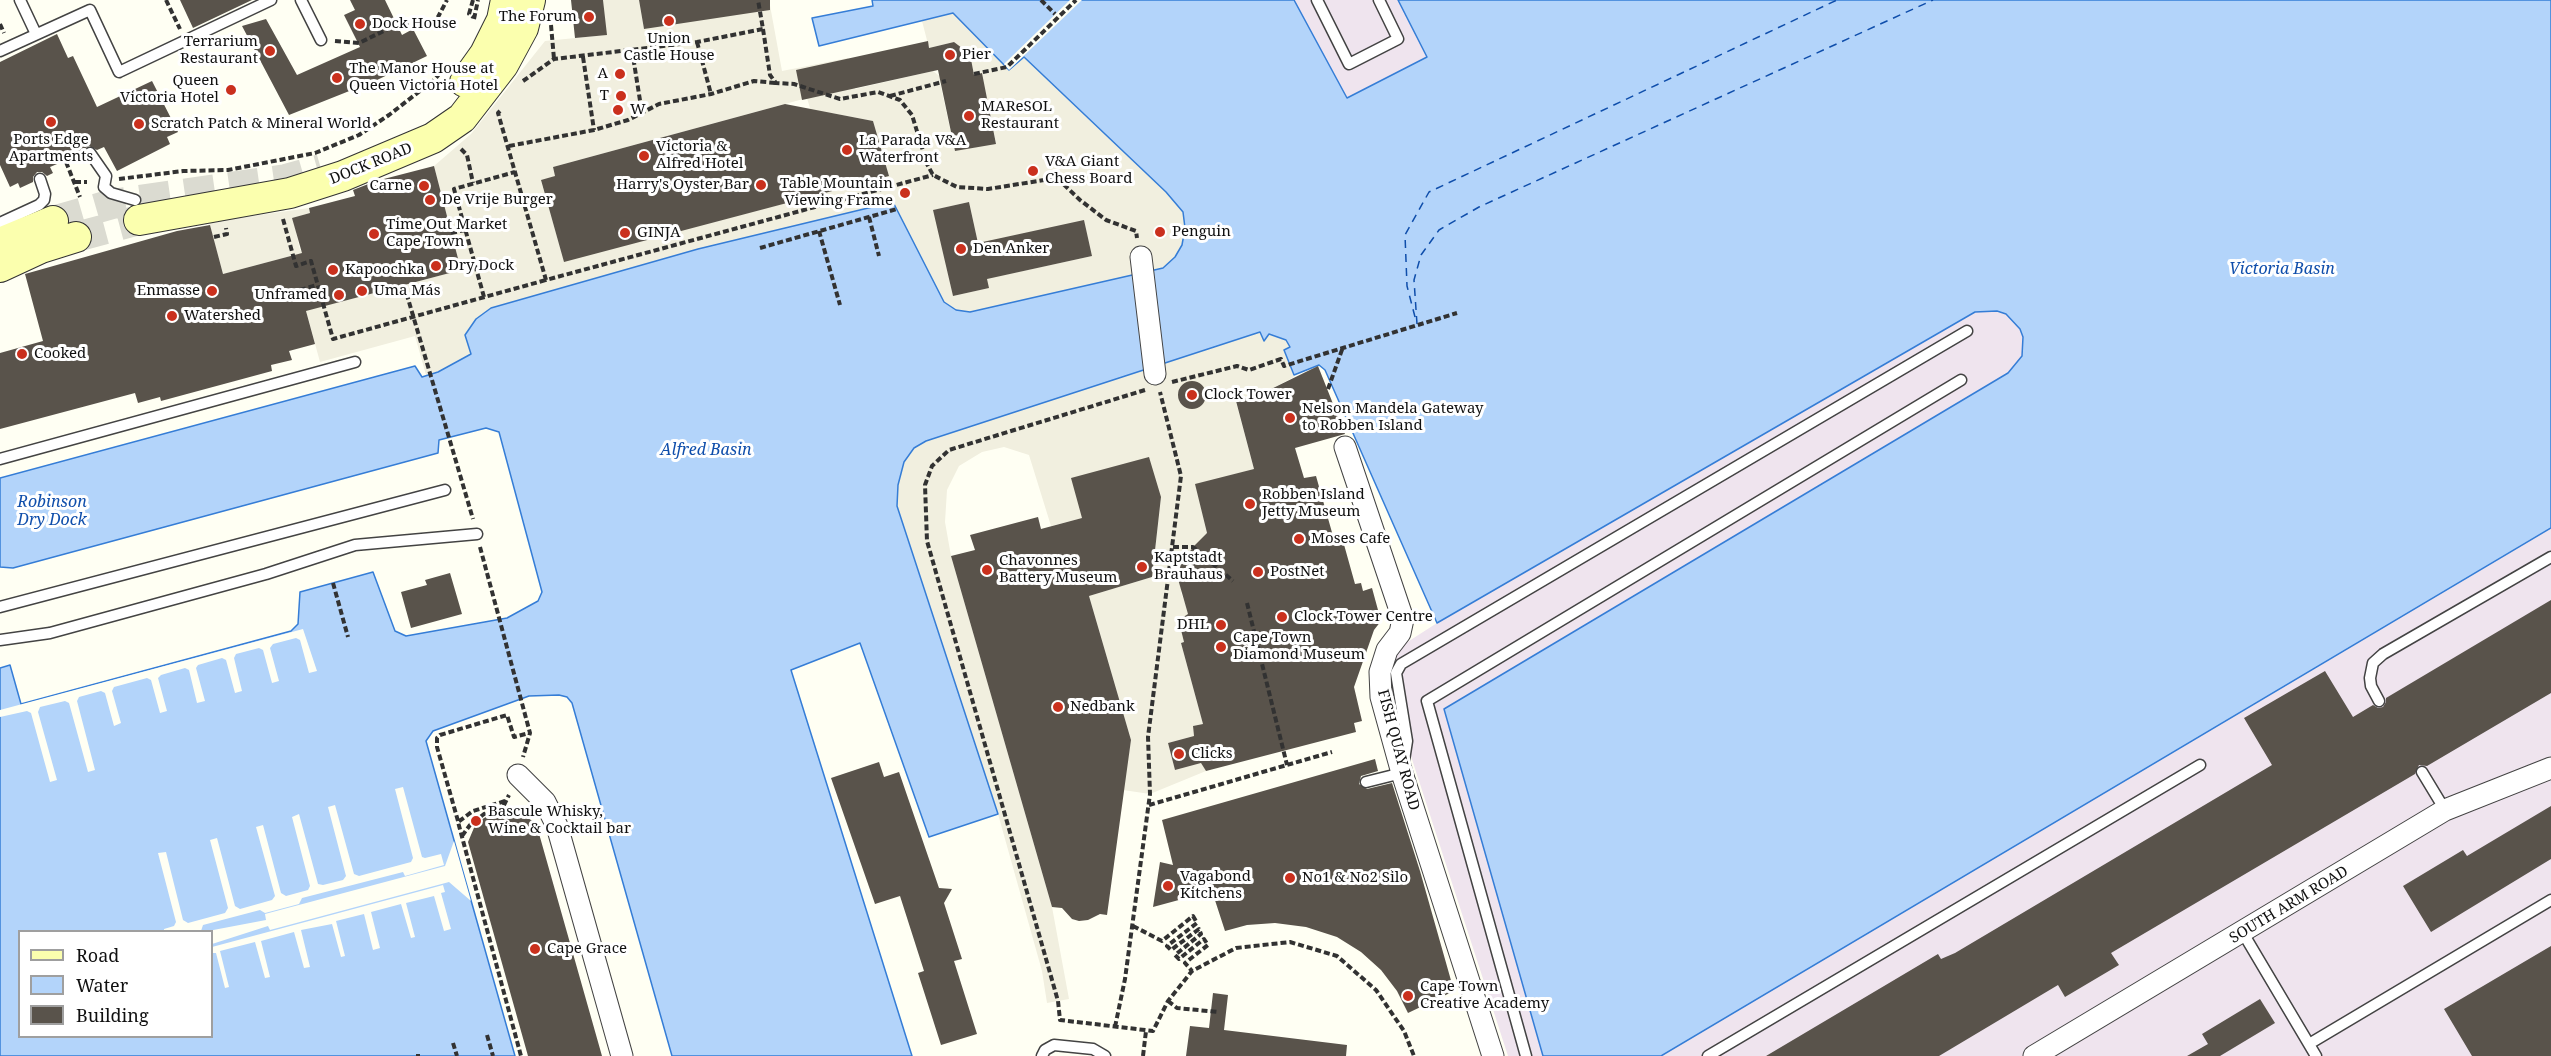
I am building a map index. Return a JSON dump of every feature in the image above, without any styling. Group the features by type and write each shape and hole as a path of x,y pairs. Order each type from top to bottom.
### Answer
{"street":[{"name":"DOCK ROAD","path":"382,144 418,126 458,93 485,54 502,20 506,0"},
{"name":"DOCK ROAD","path":"137,210 290,193 343,176 433,138 462,118 502,65 523,28 530,0"},
{"path":"0,243 64,229 41,248 0,267"},
{"path":"1141,257 1156,380"},
{"name":"FISH QUAY ROAD","path":"1345,447 1403,619 1400,633 1387,650 1380,672 1381,697 1402,773 1492,1056"},
{"name":"SOUTH ARM ROAD","path":"2034,1056 2445,810 2551,768"},
{"path":"518,775 545,802 557,826 622,1056"}],"lane":[{"path":"20,0 36,34"},
{"path":"0,51 90,10 119,72 271,0"},
{"path":"301,0 321,40"},
{"path":"1317,0 1349,64 1398,39 1379,0"},
{"path":"90,153 106,176 104,187 137,210"},
{"path":"0,223 39,205 44,200 45,194 40,179"},
{"path":"1366,782 1402,773 1407,741 1396,673 1401,664 1967,331"},
{"path":"0,459 355,362"},
{"path":"1526,1056 1426,701 1961,380"},
{"path":"0,607 445,490"},
{"path":"0,640 50,633 266,574 355,545 477,534"},
{"path":"2379,701 2371,686 2370,678 2373,663 2383,654 2551,557"},
{"path":"1708,1056 2200,765"},
{"path":"2422,772 2445,810"},
{"path":"2309,1044 2551,900"},
{"path":"2243,933 2316,1056"},
{"path":"1042,1056 1054,1045 1093,1049 1105,1056"}],"path":[{"path":"166,0 186,40"},
{"path":"321,40 359,43 396,25 423,25 438,17 447,0"},
{"path":"473,0 469,15 474,16 478,0"},
{"path":"758,0 770,75 776,83"},
{"path":"1041,0 1055,14"},
{"path":"974,74 1007,68 1076,0"},
{"path":"518,88 524,80 554,59 697,42 763,29"},
{"path":"552,40 554,59"},
{"path":"697,42 711,94"},
{"path":"632,50 642,113"},
{"path":"583,56 594,130"},
{"path":"116,179 183,171 228,171 315,153 359,135 434,81 445,67"},
{"path":"509,146 594,130 628,120 659,104 711,94 754,81 794,84 840,99 878,92 900,100 912,115 927,164 933,175 957,187 988,189 1057,178 1106,220 1136,231 1141,257"},
{"path":"889,96 946,81"},
{"path":"505,105 498,113 546,280"},
{"path":"458,145 466,155 473,183"},
{"path":"66,162 80,197"},
{"path":"484,297 454,189 515,172"},
{"path":"282,216 296,266 311,261 333,339 933,175"},
{"path":"75,182 87,182"},
{"path":"760,248 897,209"},
{"path":"869,217 879,256"},
{"path":"213,237 227,234 225,225 236,223"},
{"path":"451,233 465,230"},
{"path":"819,231 840,305"},
{"path":"300,290 317,285"},
{"path":"404,285 448,438"},
{"path":"1414,1056 1404,1031 1376,990 1337,956 1290,942 1236,948 1192,971 1168,1001 1153,1031 1060,1020 1058,1001 927,541 925,485 932,466 949,450 1156,380 1237,366 1249,370 1281,359 1284,366 1457,313"},
{"path":"1328,389 1343,347"},
{"path":"1115,1027 1120,1013 1149,805 1148,736 1181,476 1156,380"},
{"path":"1173,547 1193,547 1233,581"},
{"path":"333,583 348,637"},
{"path":"1247,603 1287,765"},
{"path":"498,617 530,733 514,737 507,715 440,735 437,738 436,747 521,1056"},
{"path":"1149,805 1332,752"},
{"path":"462,836 470,825 484,814 502,809 518,775"},
{"path":"458,822 473,811 506,801"},
{"path":"1133,926 1162,941 1193,916 1197,923 1167,946 1171,950 1199,928 1202,934 1175,955 1179,959 1204,939 1208,945 1185,963 1192,971"},
{"path":"1168,1001 1177,1008 1218,1012"},
{"path":"1143,1056 1146,1030"},
{"path":"487,1035 493,1056"},
{"path":"453,1043 457,1056"}],"shaded area":[{"path":"603,0 639,0 644,29 769,0 782,71 848,58 855,89 933,71 946,81 940,83 955,151 996,143 982,74 974,75 970,54 954,42 929,48 922,21 953,13 1009,70 1024,57 1166,192 1183,212 1185,228 1182,245 1175,257 1163,268 970,312 956,310 944,302 893,202 698,249 491,308 471,354 438,372 426,375 415,336 320,362 291,256 223,274 209,222 309,208 310,213 293,218 300,250 303,252 317,250 332,304 461,270 434,166 471,134 545,41 606,35","holes":["807,98 813,118 831,113 873,121 889,176 564,261 541,181 555,176 553,167","969,202 988,288 953,296 934,210","1084,221 1092,256 1004,275 997,239"]},
{"path":"1294,0 1398,0 1427,57 1347,99"},
{"path":"1986,310 2007,314 2020,329 2023,337 2022,356 2016,366 1496,892 1543,1056 1508,1056 1389,695 1386,672 1392,652 1437,623 1975,312"},
{"path":"1260,332 1286,340 1290,348 1284,351 1294,377 1265,392 1236,402 1254,469 1196,485 1207,534 1181,593 1189,613 1179,623 1184,642 1181,643 1203,724 1193,726 1194,736 1168,743 1175,770 1201,763 1206,771 1150,794 1123,790 1131,740 1089,596 1152,577 1161,498 1051,526 1029,455 1004,447 982,452 959,466 947,490 945,522 951,556 1052,907 1069,999 1047,1003 1042,971 998,814 897,506 898,485 904,462 914,449 926,441"},
{"path":"2551,528 2551,1056 1661,1056 2328,660"}],"water":[{"name":"Victoria Basin","path":"872,0 1294,0 1347,98 1427,57 1398,0 2551,0 2551,528 1661,1056 1543,1056 1444,709 2008,373 2022,356 2023,337 2020,329 2006,314 1997,311 1975,312 1437,623 1325,370 1319,365 1294,375 1284,350 1290,347 1286,340 1269,334 1264,341 1260,332 926,441 914,448 904,462 898,485 897,506 998,814 929,837 860,643 791,670 912,1056 672,1056 572,703 567,697 559,695 529,696 433,731 426,741 515,1056 0,1056 0,668 10,665 21,704 291,631 298,624 300,592 373,572 395,631 406,636 507,618 538,601 542,592 499,432 486,428 439,440 438,453 13,568 0,567 0,478 415,366 422,377 438,372 471,354 465,335 476,319 491,308 698,249 893,202 944,302 956,310 970,312 1163,268 1175,257 1182,245 1185,228 1183,212 1166,192 1024,57 1009,70 953,13 819,46 812,18 873,6"}],"pier":[{"path":"1070,0 1082,0 1009,70 1004,64"},
{"path":"303,629 317,671 309,673 300,640 296,638 273,644 270,648 279,681 272,683 263,650 259,648 236,654 234,658 242,691 235,693 226,660 222,658 198,665 196,668 205,701 197,703 189,670 185,668 158,678 167,711 160,713 151,680 147,678 114,687 112,691 121,723 114,726 105,693 101,691 79,697 77,701 95,770 88,772 69,703 65,701 40,707 38,712 57,780 50,782 31,713 27,711 0,717 0,710"},
{"path":"403,787 422,857 441,854 444,865 405,876 403,872 302,898 299,904 265,913 260,910 203,925 201,930 164,930 174,926 176,922 158,853 166,852 183,920 188,923 225,913 228,908 210,840 217,838 235,906 240,909 272,900 275,896 256,827 263,825 281,893 286,896 308,890 310,886 292,817 299,814 318,884 343,880 346,876 328,807 335,805 354,874 359,876 411,862 413,858 395,789"},
{"path":"454,841 471,901 449,882 270,930 268,926 213,944 213,930 266,920 265,914 445,866"},
{"path":"443,885 445,892 441,893 451,929 444,931 434,896 406,903 415,937 411,938 401,904 371,912 380,948 373,950 364,914 336,921 345,956 341,957 332,924 301,930 310,967 304,968 294,932 261,941 270,977 265,978 255,942 220,951 229,987 225,988 213,947"}],"building":[{"path":"180,0 252,0 193,28"},
{"path":"350,0 385,0 402,35 413,29 427,56 377,80 289,115 242,26 266,19 297,75 360,47 344,15 355,10"},
{"name":"The Forum","path":"571,0 603,0 607,35 575,38"},
{"name":"Union Castle House","path":"639,0 770,0 770,10 644,29"},
{"path":"57,34 68,58 73,56 97,107 152,81 178,132 167,137 170,144 117,171 104,147 97,150 89,146 84,149 83,153 50,167 53,173 47,176 42,172 37,172 33,177 33,182 20,188 18,183 10,187 0,165 0,62"},
{"name":"MAReSOL Restaurant","path":"928,41 929,48 954,42 970,54 974,75 982,73 996,144 955,151 938,70 802,100 796,70"},
{"path":"785,104 873,121 889,176 564,262 541,180 555,176 553,167"},
{"name":"Watershed","path":"434,166 461,270 306,311 315,344 289,351 292,360 271,365 272,371 161,401 160,397 138,403 135,393 0,429 0,353 43,341 25,274 177,231 210,225 223,274 302,253 292,218 310,213 309,208 355,196 353,190 376,181"},
{"path":"969,202 978,243 1084,220 1092,256 987,279 989,288 953,296 933,210"},
{"name":"Clock Tower Centre","path":"1318,366 1345,434 1295,448 1304,478 1316,476 1335,543 1343,541 1355,584 1361,583 1363,591 1372,588 1381,621 1374,630 1354,687 1362,721 1354,723 1356,732 1206,771 1201,763 1175,770 1168,743 1194,736 1193,726 1203,724 1181,643 1184,642 1180,626 1182,618 1188,614 1176,572 1193,547 1207,533 1195,484 1254,469 1236,401 1265,392"},
{"name":"Clock Tower","path":"1192,381 1202,385 1206,395 1202,405 1192,409 1182,405 1178,395 1182,385"},
{"name":"Nedbank","path":"1149,457 1161,497 1152,577 1089,596 1131,740 1107,915 1100,914 1088,920 1079,921 1072,919 1062,908 1052,907 951,556 975,550 970,535 1038,517 1041,529 1082,518 1071,478"},
{"path":"450,573 462,614 411,628 401,592 427,585 425,580"},
{"path":"2551,600 2551,693 2427,766 2419,765 2415,774 2111,953 2119,965 2065,997 2058,985 1939,1056 1766,1056 1938,954 1941,959 1955,953 2272,765 2244,718 2325,671 2353,717 2373,705 2378,708 2383,707 2386,698"},
{"name":"No1 & No2 Silo","path":"1375,759 1378,771 1361,776 1359,784 1367,789 1392,783 1454,991 1408,1013 1397,991 1381,970 1361,952 1337,937 1306,927 1275,923 1247,925 1225,931 1212,891 1153,907 1160,862 1173,865 1162,820"},
{"path":"879,762 884,777 899,772 939,888 952,889 944,903 962,959 954,961 977,1034 941,1045 918,973 924,971 900,896 875,904 831,778"},
{"path":"2551,806 2551,859 2431,932 2403,886 2463,850 2467,856"},
{"name":"Cape Grace","path":"516,811 536,823 602,1056 528,1056 468,842 476,823 494,812"},
{"path":"2551,946 2551,1056 2472,1056 2444,1009"},
{"path":"1213,993 1228,995 1224,1030 1347,1045 1346,1056 1186,1056 1190,1026 1209,1028"},
{"path":"2260,999 2275,1023 2220,1056 2187,1056 2208,1044 2202,1034"}],"ferry route":[{"path":"1415,317 1407,286 1405,235 1429,192 1837,0"},
{"path":"1417,324 1414,280 1421,255 1439,230 1479,207 1933,0"}],"tunnel":[{"path":"53,221 112,204 286,179 321,169"},
{"path":"76,237 139,220"}],"place":[{"name":"The Forum","path":"589,17"},
{"name":"Union Castle House","path":"669,21"},
{"name":"Dock House","path":"360,24"},
{"name":"Terrarium Restaurant","path":"270,51"},
{"name":"Pier","path":"950,55"},
{"name":"A","path":"620,74"},
{"name":"The Manor House at Queen Victoria Hotel","path":"337,78"},
{"name":"Queen Victoria Hotel","path":"231,90"},
{"name":"T","path":"621,96"},
{"name":"W","path":"618,110"},
{"name":"MAReSOL Restaurant","path":"969,116"},
{"name":"Ports Edge Apartments","path":"51,122"},
{"name":"Scratch Patch & Mineral World","path":"139,124"},
{"name":"La Parada V&A Waterfront","path":"847,150"},
{"name":"Victoria & Alfred Hotel","path":"644,156"},
{"name":"V&A Giant Chess Board","path":"1033,171"},
{"name":"Harry's Oyster Bar","path":"761,185"},
{"name":"Carne","path":"424,186"},
{"name":"Table Mountain Viewing Frame","path":"905,193"},
{"name":"De Vrije Burger","path":"430,200"},
{"name":"Penguin","path":"1160,232"},
{"name":"GINJA","path":"625,233"},
{"name":"Time Out Market Cape Town","path":"374,234"},
{"name":"Den Anker","path":"961,249"},
{"name":"Dry Dock","path":"436,266"},
{"name":"Kapoochka","path":"333,270"},
{"name":"Enmasse","path":"212,291"},
{"name":"Uma Más","path":"362,291"},
{"name":"Unframed","path":"339,295"},
{"name":"Watershed","path":"172,316"},
{"name":"Cooked","path":"22,354"},
{"name":"Clock Tower","path":"1192,395"},
{"name":"Nelson Mandela Gateway to Robben Island","path":"1290,418"},
{"name":"Robben Island Jetty Museum","path":"1250,504"},
{"name":"Moses Cafe","path":"1299,539"},
{"name":"Kaptstadt Brauhaus","path":"1142,567"},
{"name":"Chavonnes Battery Museum","path":"987,570"},
{"name":"PostNet","path":"1258,572"},
{"name":"Clock Tower Centre","path":"1282,617"},
{"name":"DHL","path":"1221,625"},
{"name":"Cape Town Diamond Museum","path":"1221,647"},
{"name":"Nedbank","path":"1058,707"},
{"name":"Clicks","path":"1179,754"},
{"name":"Bascule Whisky, Wine & Cocktail bar","path":"476,821"},
{"name":"No1 & No2 Silo","path":"1290,878"},
{"name":"Vagabond Kitchens","path":"1168,886"},
{"name":"Cape Grace","path":"535,949"},
{"name":"Cape Town Creative Academy","path":"1408,996"}],"water label":[{"name":"Alfred Basin","path":"706,450"},
{"name":"Robinson Dry Dock","path":"52,511"}]}
